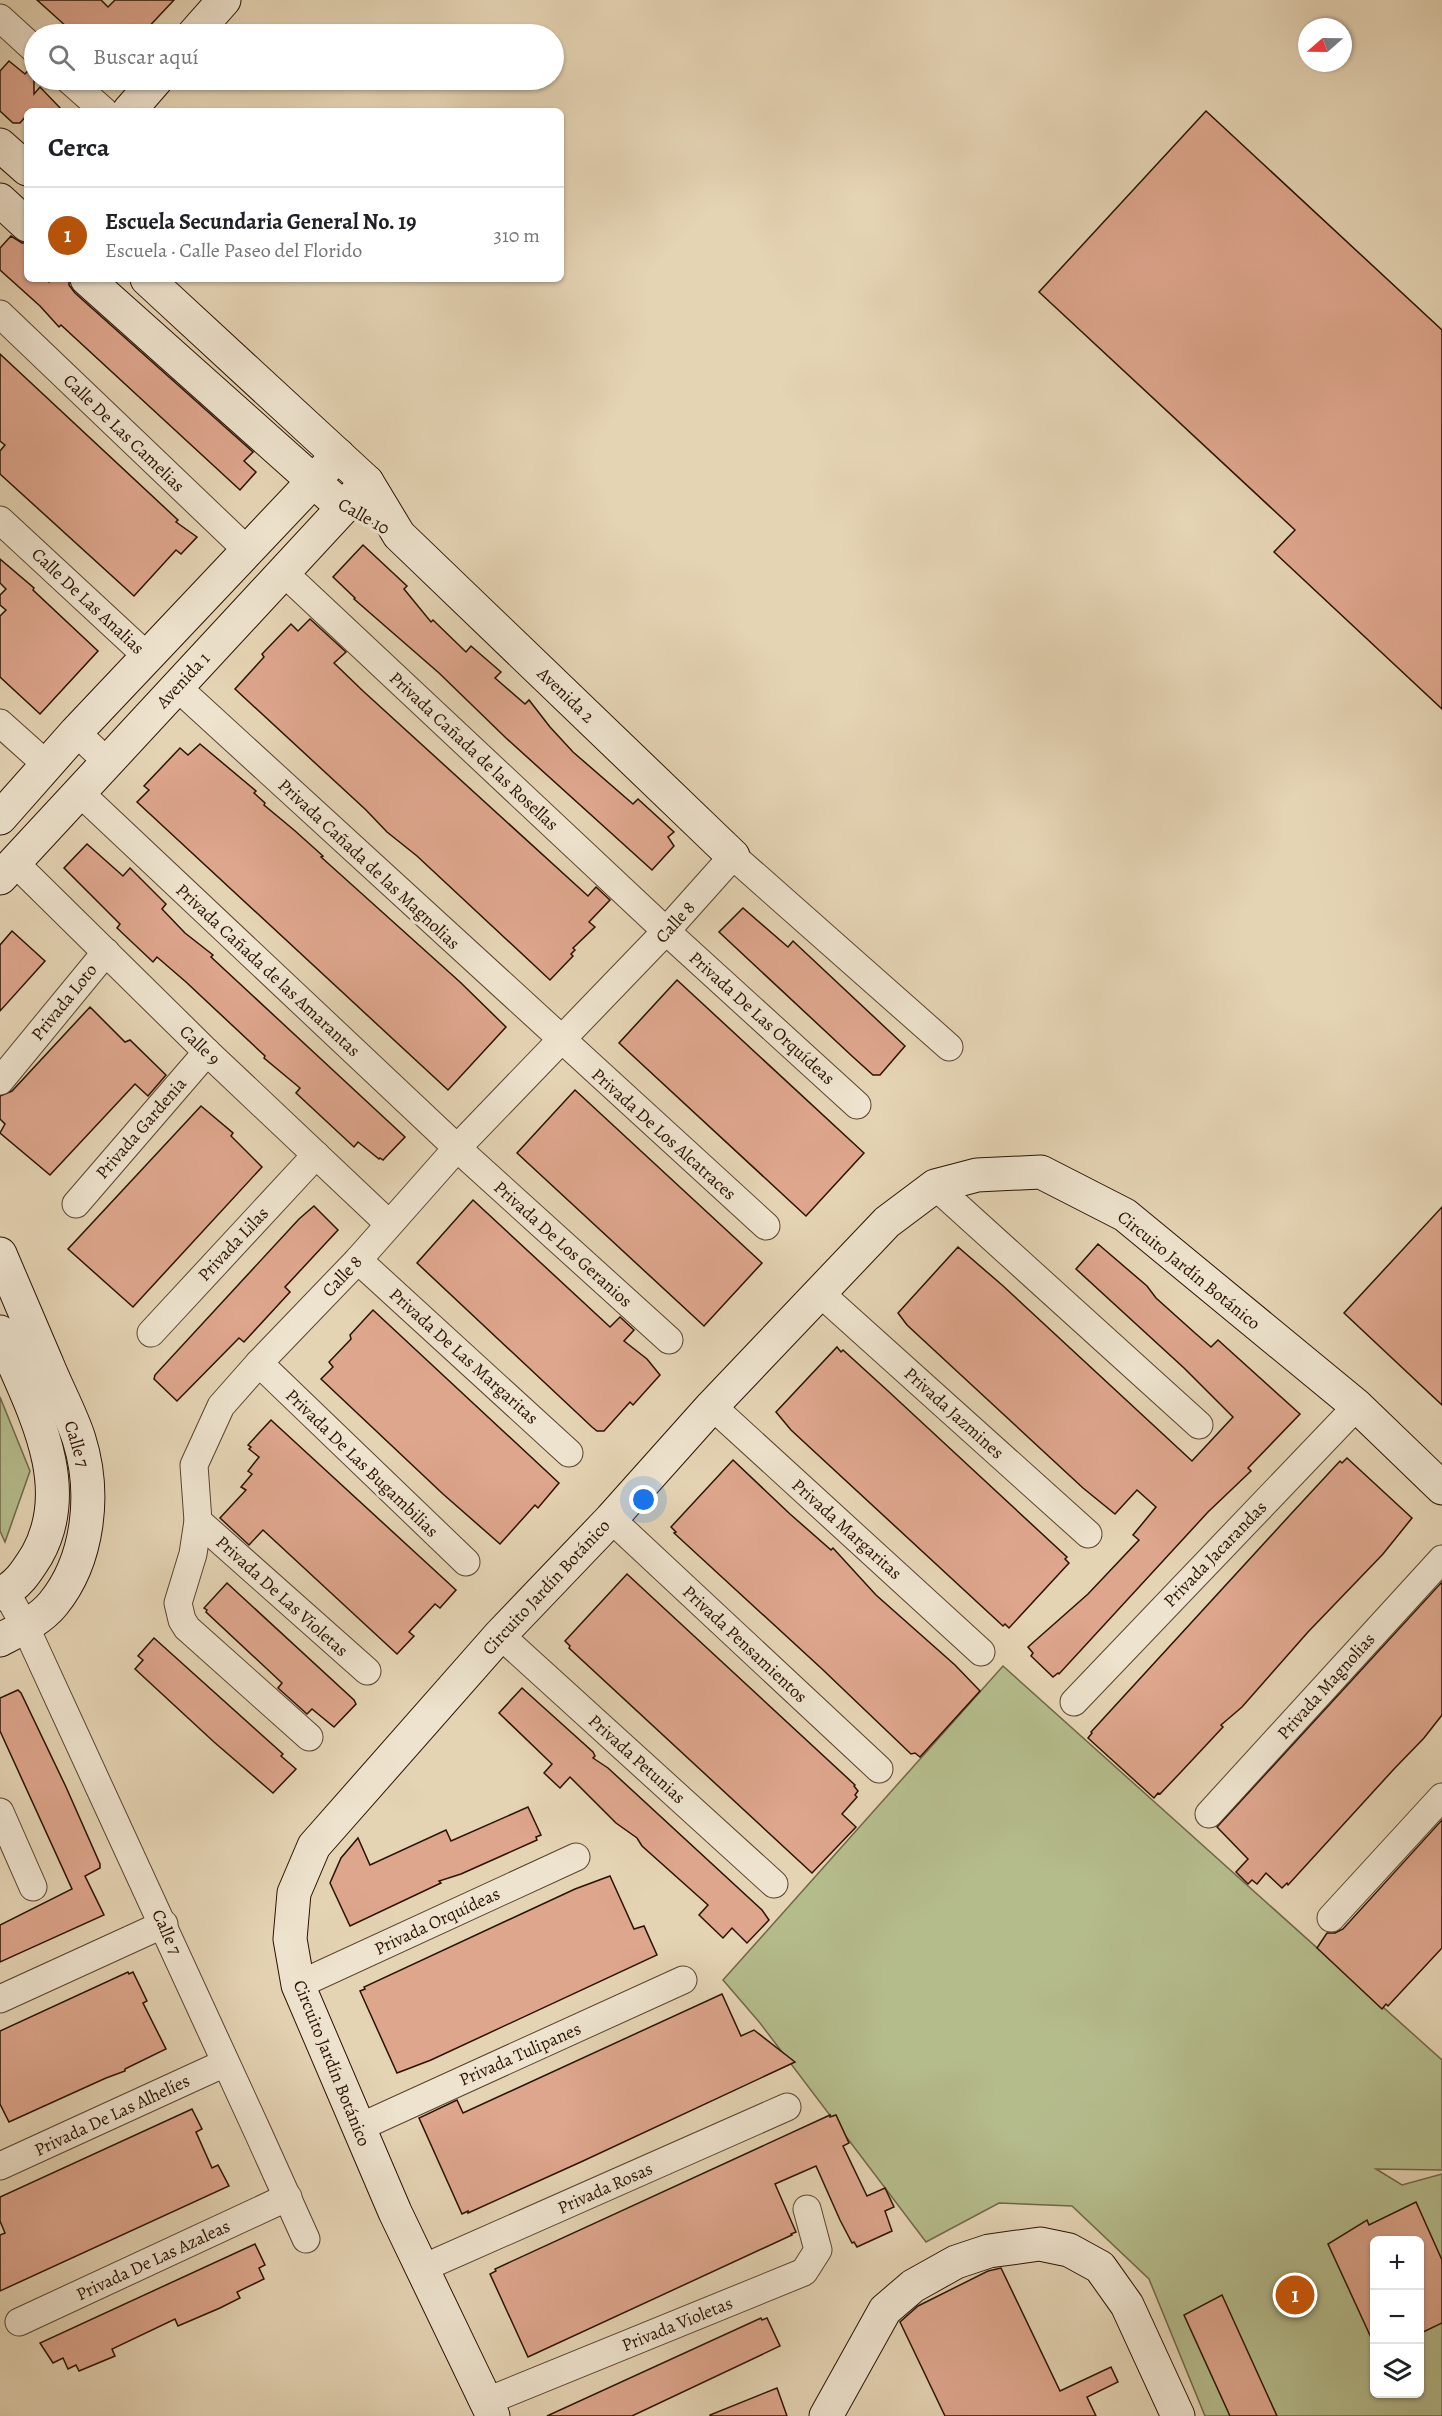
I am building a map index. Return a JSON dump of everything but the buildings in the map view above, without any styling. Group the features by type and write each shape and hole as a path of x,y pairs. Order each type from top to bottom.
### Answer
{"street":[{"path":"202,24 218,2"},
{"path":"0,18 24,40"},
{"path":"80,90 101,108"},
{"path":"132,108 147,90"},
{"path":"0,145 24,166"},
{"path":"0,200 24,222"},
{"name":"Calle 10","path":"90,282 342,507 399,535"},
{"name":"Calle 10","path":"150,282 366,482 399,535"},
{"name":"Calle De Las Camelias","path":"0,314 248,551"},
{"path":"0,818 76,732 149,658 338,455"},
{"name":"Avenida 1","path":"7,870 366,482"},
{"name":"Calle De Las Analias","path":"0,520 149,658"},
{"name":"Avenida 2","path":"399,535 733,856"},
{"name":"Privada Cañada de las Rosellas","path":"282,571 666,931"},
{"name":"Privada Cañada de las Magnolias","path":"177,687 562,1041"},
{"path":"0,723 47,765"},
{"path":"76,732 106,761"},
{"name":"Privada Cañada de las Amarantas","path":"79,792 457,1148"},
{"path":"733,856 949,1047"},
{"name":"Calle 8","path":"309,1737 187,1629 179,1611 179,1594 193,1554 198,1521 194,1475 198,1454 221,1406 358,1260 457,1148 666,931 733,856"},
{"name":"Calle 9","path":"7,870 106,952 207,1052 389,1224"},
{"name":"Privada De Las Orquídeas","path":"666,931 857,1105"},
{"name":"Privada Loto","path":"0,1081 106,952"},
{"name":"Privada De Los Alcatraces","path":"562,1041 766,1226"},
{"name":"Privada Gardenia","path":"76,1204 207,1052"},
{"name":"Privada De Los Geranios","path":"457,1148 669,1340"},
{"name":"Privada Lilas","path":"151,1333 316,1155"},
{"name":"Circuito Jardín Botánico","path":"489,2409 358,2128 298,1985 290,1939 294,1893 314,1846 500,1635 611,1519 712,1406 886,1222 935,1186 977,1174 1041,1172 1125,1215 1357,1406 1442,1488"},
{"path":"935,1186 1199,1425"},
{"name":"Calle 7","path":"0,1254 79,1440 87,1479 87,1515 73,1575 51,1606 13,1633"},
{"name":"Privada De Las Margaritas","path":"358,1260 569,1453"},
{"name":"Privada Jazmines","path":"820,1293 1088,1534"},
{"name":"Calle 7","path":"0,1332 41,1432 51,1464 53,1496 49,1528 40,1548 25,1576 3,1593 13,1633 164,1924 306,2239"},
{"name":"Privada De Las Bugambilias","path":"259,1363 466,1562"},
{"name":"Privada Margaritas","path":"712,1406 981,1652"},
{"name":"Privada Jacarandas","path":"1074,1702 1357,1406"},
{"name":"Privada Pensamientos","path":"611,1519 879,1769"},
{"name":"Privada De Las Violetas","path":"198,1521 367,1671"},
{"name":"Privada Magnolias","path":"1209,1814 1442,1559"},
{"name":"Privada Petunias","path":"500,1635 774,1884"},
{"path":"1331,1918 1442,1797"},
{"path":"0,1812 33,1887"},
{"name":"Privada Orquídeas","path":"298,1985 576,1857"},
{"path":"0,1999 164,1924"},
{"name":"Privada Tulipanes","path":"358,2128 683,1980"},
{"name":"Privada De Las Alhelíes","path":"0,2166 225,2063"},
{"name":"Privada Rosas","path":"423,2268 787,2107"},
{"name":"Privada De Las Azaleas","path":"18,2322 288,2197"},
{"name":"Privada Violetas","path":"489,2409 804,2272 818,2250 807,2209"},
{"path":"826,2416 885,2310 913,2286 956,2262 989,2251 1040,2244 1070,2250 1100,2267 1127,2305 1178,2416"}],"green space":[{"path":"0,1397 30,1471 5,1542 0,1531"},
{"path":"1003,1666 1442,2060 1442,2170 1376,2169 1402,2185 1442,2174 1442,2416 1205,2416 1149,2279 1072,2206 999,2203 926,2242 760,2023 723,1980"}],"place":[{"name":"Escuela Secundaria General No. 19","path":"1295,2295"}]}
